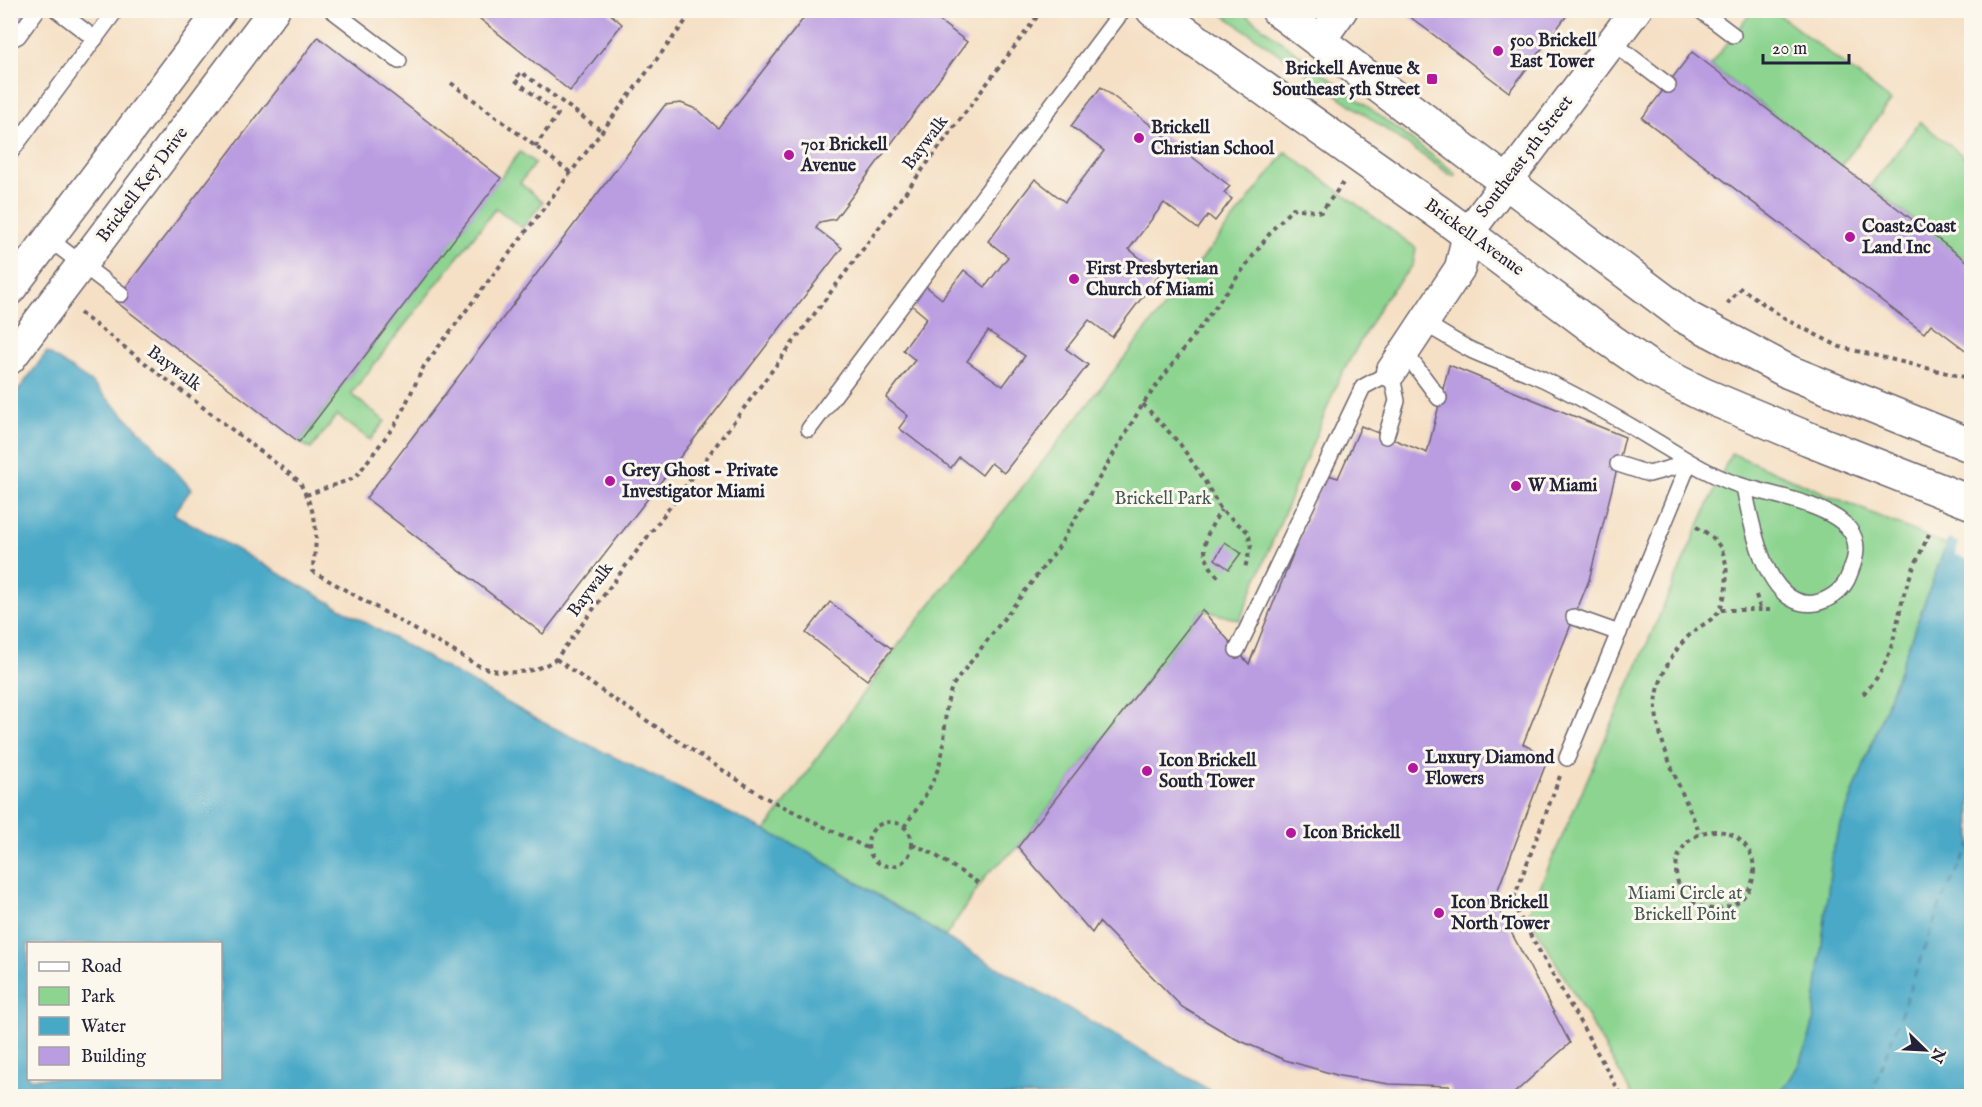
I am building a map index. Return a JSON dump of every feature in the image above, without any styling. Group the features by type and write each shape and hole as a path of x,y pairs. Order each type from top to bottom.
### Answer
{"main road":[{"name":"Brickell Avenue","path":"1154,10 1468,233 1652,369 1702,394 1809,440 1971,503"},
{"path":"1280,11 1688,318 1789,372 1971,446"}],"street":[{"path":"10,290 221,10"},
{"name":"Brickell Key Drive","path":"10,359 274,10"},
{"path":"1319,42 1342,10"},
{"name":"Southeast 5th Street","path":"1398,362 1422,322 1460,268 1468,233 1622,21"}],"lane":[{"path":"10,40 18,36 37,10"},
{"path":"57,10 95,39"},
{"path":"10,153 117,10"},
{"path":"332,10 399,61"},
{"path":"809,429 1124,10"},
{"path":"1700,10 1733,35"},
{"path":"1622,21 1668,85"},
{"path":"49,239 121,294"},
{"path":"1422,322 1472,351 1544,380 1652,439 1689,463 1744,487 1769,492 1834,517 1849,529 1856,544 1855,562 1844,586 1824,602 1805,605 1785,597 1770,573 1752,531 1744,487"},
{"path":"1398,362 1439,398"},
{"path":"1386,436 1397,401 1398,362"},
{"path":"1237,650 1363,387 1398,362"},
{"path":"1618,464 1649,474 1689,463"},
{"path":"1567,758 1689,463"},
{"path":"1574,617 1619,633"}],"path":[{"path":"306,495 355,478 397,422 424,366 694,10"},
{"name":"Baywalk","path":"73,309 299,481 313,507 318,534 312,571 481,667 512,673 542,669 556,659 1042,10"},
{"path":"535,147 558,114 515,80 521,72 602,132"},
{"path":"451,83 571,173"},
{"path":"904,827 929,790 942,757 945,704 953,685 1058,548 1143,404 1273,228 1293,208 1321,212 1343,183"},
{"path":"1726,306 1741,288 1785,319 1840,347 1971,379"},
{"path":"1143,404 1180,444 1221,510 1248,532 1251,545 1245,568"},
{"path":"1218,577 1206,564 1205,550 1206,535 1221,510"},
{"path":"1695,527 1712,536 1722,548 1727,560 1725,590 1720,610 1694,630 1673,657 1665,672 1656,705 1658,724 1666,750 1700,833"},
{"path":"1863,694 1878,679 1890,651 1905,592 1929,534"},
{"path":"556,659 764,797 869,849"},
{"path":"1567,758 1512,903 1622,1096"},
{"path":"892,823 904,827 911,838 912,845 907,858 896,865 882,864 869,849 870,836 879,826 892,823"},
{"path":"1713,830 1726,832 1738,837 1751,853 1755,873 1752,886 1745,897 1734,905 1709,910 1697,906 1686,898 1679,887 1676,875 1681,850 1689,840 1700,833 1713,830"},
{"path":"912,845 927,850 980,884"}],"green space":[{"path":"1218,11 1241,11 1454,172 1456,176 1452,176"},
{"path":"1752,11 1774,11 1891,101 1841,166 1710,65"},
{"path":"1920,122 1971,162 1971,265 1870,186"},
{"path":"520,152 535,163 520,183 543,202 522,228 496,208 351,394 385,421 370,440 337,415 311,449 299,442"},
{"name":"Brickell Park","path":"1286,152 1416,248 1413,265 1385,298 1339,379 1240,620 1202,610 1018,847 988,873 945,937 807,851 765,831 900,643"},
{"name":"Miami Circle at Brickell Point","path":"1731,453 1946,545 1833,847 1813,1023 1808,1043 1795,1071 1776,1096 1633,1096 1528,914"}],"water":[{"path":"47,352 92,383 150,441 191,489 174,514 538,720 807,851 945,937 1220,1096 11,1096 11,400"},
{"path":"1971,501 1971,1096 1776,1096 1800,1062 1813,1023 1833,847 1946,545"}],"pier":[{"path":"1972,498 1971,561 1955,554 1959,543 1946,538"}],"building":[{"path":"10,10 42,10 18,36 10,29"},
{"path":"469,10 609,10 608,12 622,24 570,91"},
{"path":"810,10 925,10 967,42 835,219 820,222 816,228 842,248 543,634 366,498 665,105 681,103 698,110 718,128"},
{"name":"500 Brickell East Tower","path":"1401,10 1571,10 1509,92"},
{"path":"318,37 501,178 299,442 115,301"},
{"path":"1692,52 1972,265 1972,355 1931,324 1924,333 1642,118"},
{"name":"First Presbyterian Church of Miami","path":"1101,87 1230,186 1224,193 1232,199 1215,221 1208,215 1198,229 1164,203 1129,249 1160,274 1112,337 1089,320 1066,349 1088,365 1004,473 991,463 982,475 959,457 951,468 899,428 908,416 886,398 915,360 903,350 927,318 909,303 923,284 942,299 964,270 985,287 1008,257 988,241 1035,179 1065,202 1104,151 1071,126","holes":["988,331 1025,356 1003,386 967,361"]},
{"path":"1449,365 1625,437 1589,580 1523,744 1548,758 1494,900 1570,1043 1511,1096 1454,1096 1449,1086 1389,1084 1340,1076 1285,1060 1236,1039 1182,1007 1099,922 1092,933 1018,847 1202,610 1249,664 1325,474 1338,478 1361,426 1427,453"},
{"path":"1225,542 1241,553 1229,569 1215,559"},
{"path":"830,602 892,649 867,680 806,633"}],"ferry route":[{"path":"1871,1096 1942,900 1972,842"}],"place":[{"name":"500 Brickell East Tower","path":"1498,51"},
{"name":"Brickell Avenue & Southeast 5th Street","path":"1432,79"},
{"name":"Brickell Christian School","path":"1139,138"},
{"name":"701 Brickell Avenue","path":"789,155"},
{"name":"Coast2Coast Land Inc","path":"1850,237"},
{"name":"First Presbyterian Church of Miami","path":"1074,279"},
{"name":"Grey Ghost - Private Investigator Miami","path":"610,481"},
{"name":"W Miami","path":"1516,486"},
{"name":"Luxury Diamond Flowers","path":"1413,768"},
{"name":"Icon Brickell South Tower","path":"1147,771"},
{"name":"Icon Brickell","path":"1291,833"},
{"name":"Icon Brickell North Tower","path":"1439,913"}]}
